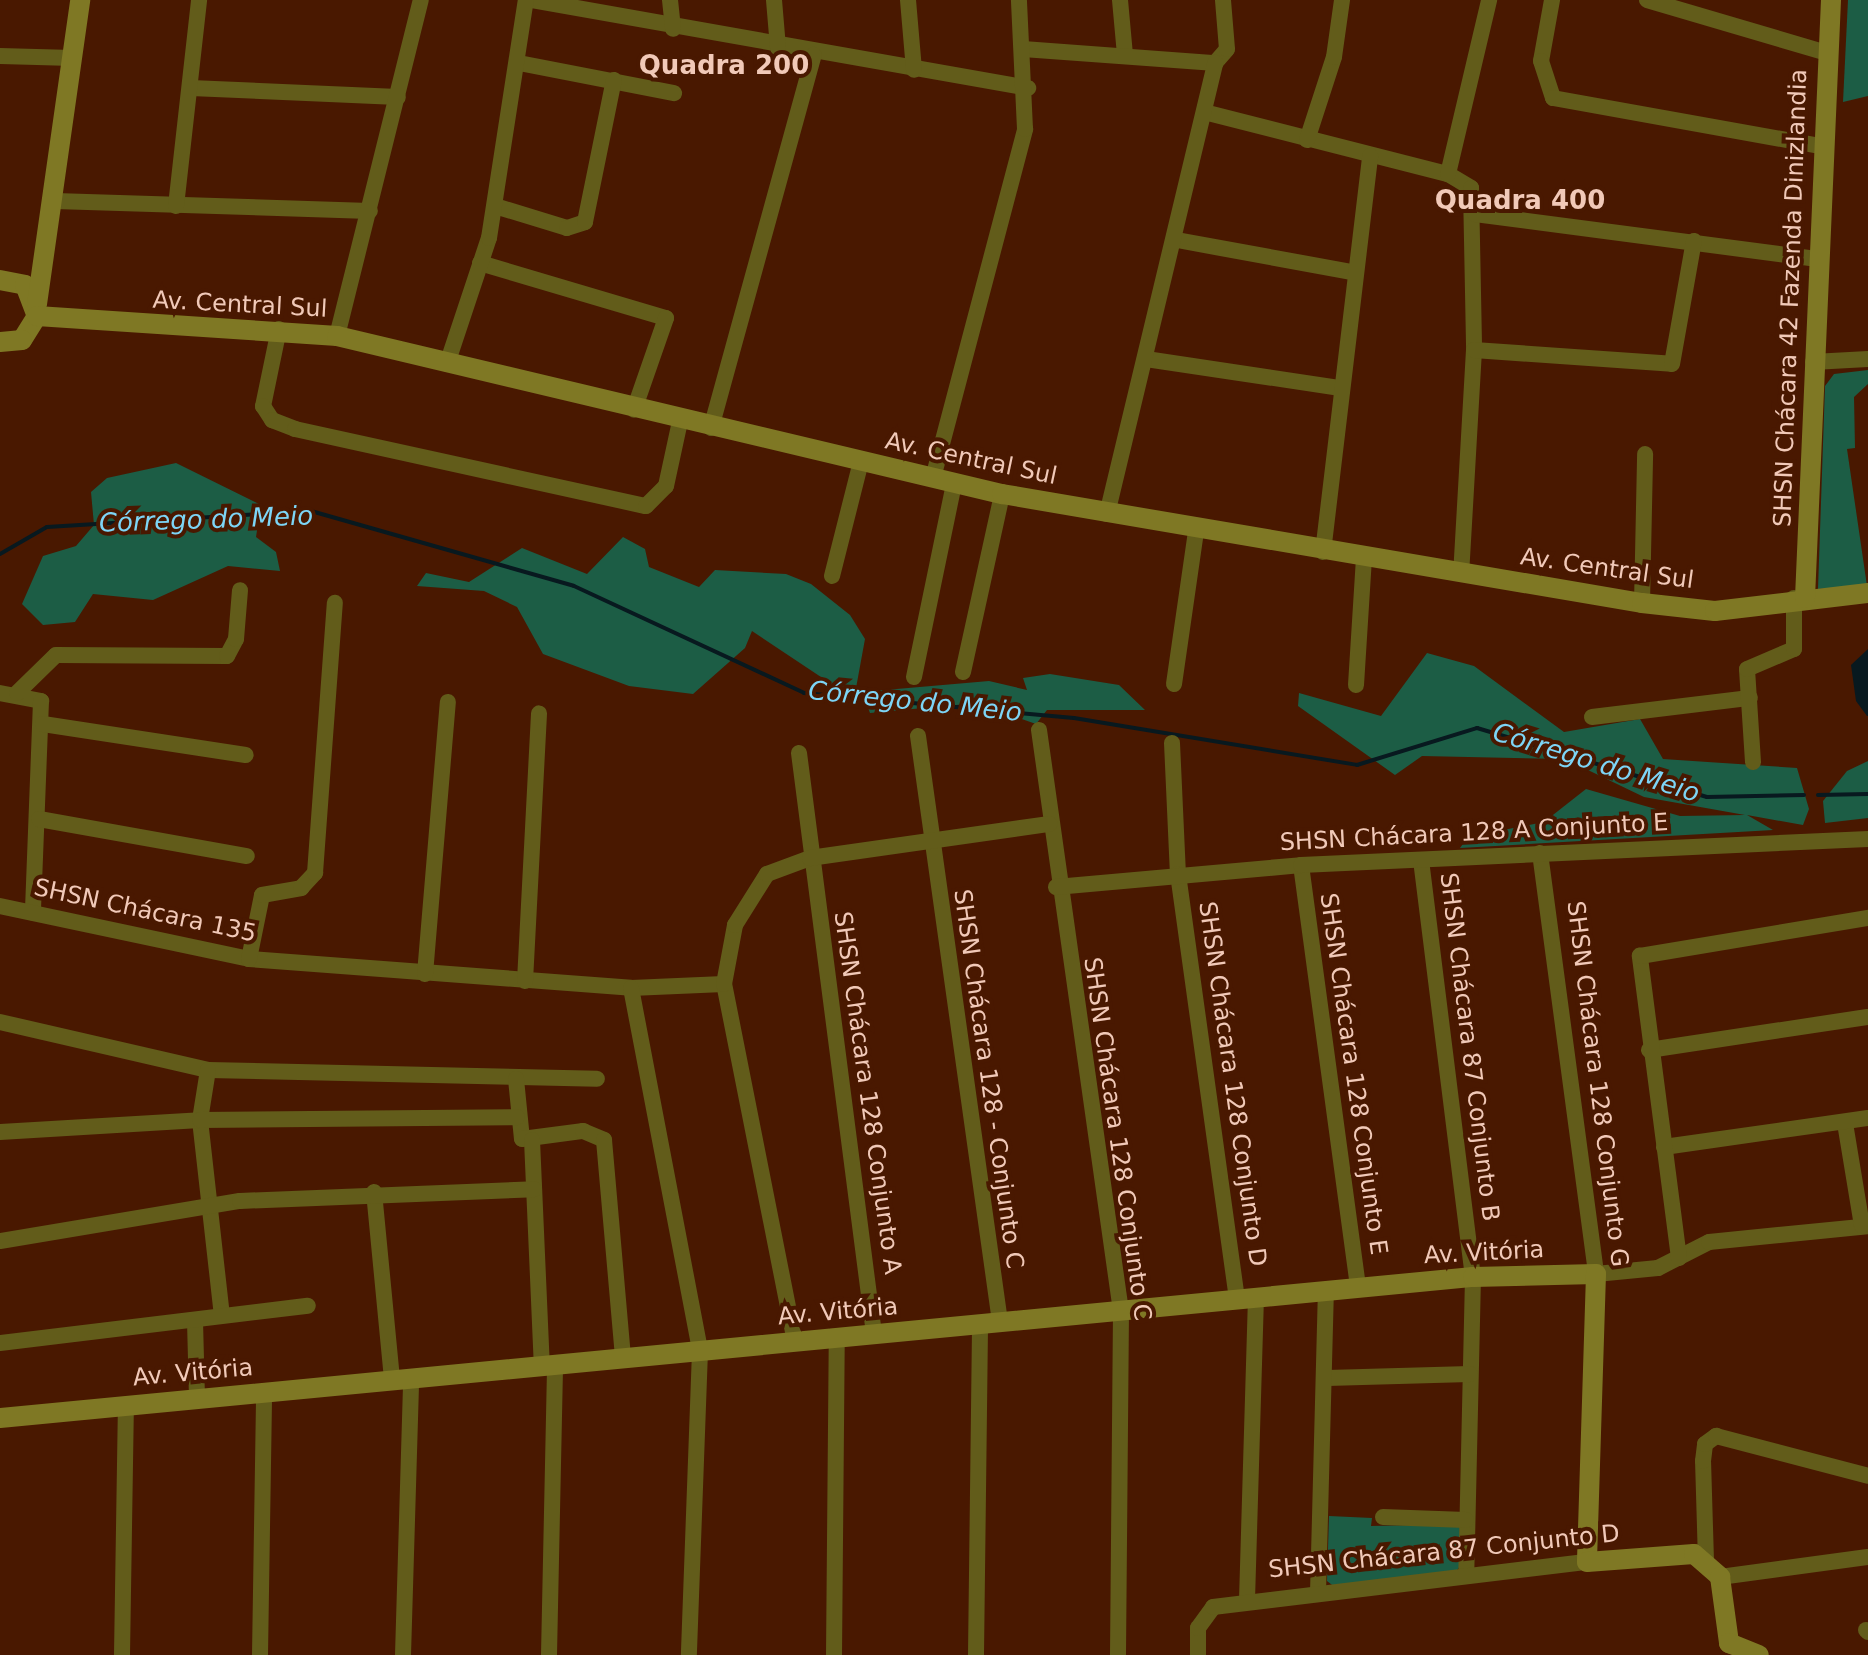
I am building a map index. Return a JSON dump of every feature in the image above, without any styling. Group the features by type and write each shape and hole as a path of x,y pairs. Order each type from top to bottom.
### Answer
{"street":[{"path":"36,316 34,282 55,201 80,0"},
{"path":"176,206 199,0"},
{"path":"337,336 421,0"},
{"path":"447,364 495,206 519,63 526,0"},
{"path":"532,0 568,3 673,29 814,55 1028,88"},
{"path":"670,0 673,29"},
{"path":"774,0 778,48"},
{"path":"908,0 914,70"},
{"path":"933,478 1020,152 1028,88 1019,0"},
{"path":"1120,0 1125,55"},
{"path":"1023,49 1215,63 1224,56 1228,33 1223,0"},
{"path":"1307,140 1334,57 1342,0"},
{"path":"1448,174 1489,0"},
{"path":"1647,0 1827,53"},
{"name":"SHSN Chácara 42 Fazenda Dinizlandia","path":"1799,598 1831,0"},
{"path":"1547,1 1541,61 1553,98 1821,146"},
{"path":"711,428 814,55"},
{"path":"0,56 73,58"},
{"path":"519,63 674,93"},
{"path":"1107,514 1208,113 1215,63"},
{"path":"495,206 567,228 585,222 614,80"},
{"path":"191,88 398,97"},
{"path":"1208,113 1448,174 1471,188 1475,214 1474,350 1461,574"},
{"path":"1323,552 1352,272 1370,156"},
{"path":"55,201 370,211"},
{"path":"1475,214 1816,259"},
{"path":"1177,240 1352,272"},
{"path":"1474,350 1672,364 1694,241"},
{"path":"480,263 666,318 634,410"},
{"path":"0,280 34,282"},
{"name":"Av. Central Sul","path":"0,342 22,340 36,316 68,323 279,329 337,336 680,421 1002,494 1196,532 1642,603 1715,611 1799,598 1868,593"},
{"path":"279,329 263,406 279,424 646,506 666,486 680,421"},
{"path":"1146,359 1339,388"},
{"path":"1813,362 1868,359"},
{"path":"1642,603 1645,454"},
{"path":"832,576 861,461"},
{"path":"914,677 954,483"},
{"path":"963,672 1002,494"},
{"path":"1174,684 1196,532"},
{"path":"1356,685 1364,559"},
{"path":"8,693 56,655 214,662 227,656 236,639 240,590"},
{"path":"1753,762 1749,665 1794,649 1799,598"},
{"path":"249,959 256,908 266,892 301,888 315,873 335,603"},
{"path":"8,693 39,698 43,724 33,913"},
{"path":"1592,717 1750,698"},
{"path":"425,974 448,702"},
{"path":"525,981 539,713"},
{"path":"43,724 246,755"},
{"name":"SHSN Chácara 128 Conjunto C","path":"1039,730 1056,887 1121,1311 1118,1655"},
{"name":"SHSN Chácara 128 - Conjunto C","path":"918,736 928,843 990,1323 976,1655"},
{"name":"SHSN Chácara 128 Conjunto D","path":"1172,743 1178,874 1246,1299 1247,1600"},
{"name":"SHSN Chácara 128 Conjunto A","path":"799,753 810,858 842,1048 874,1334"},
{"path":"39,819 247,856"},
{"path":"795,1342 724,984 735,925 752,890 767,874 810,858 1050,824"},
{"name":"SHSN Chácara 128 A Conjunto E","path":"1056,887 1301,865 1868,839"},
{"name":"SHSN Chácara 128 Conjunto G","path":"1540,853 1596,1274 1587,1562"},
{"name":"SHSN Chácara 87 Conjunto B","path":"1421,860 1473,1277 1466,1575"},
{"name":"SHSN Chácara 128 Conjunto E","path":"1301,865 1358,1288"},
{"name":"SHSN Chácara 135","path":"0,906 249,959 631,988"},
{"path":"1679,1258 1638,968 1646,951 1868,918"},
{"path":"689,1655 700,1351 631,988 724,984"},
{"path":"1649,1050 1868,1017"},
{"path":"0,1022 208,1070 597,1079"},
{"path":"208,1070 200,1120 207,1205 222,1315"},
{"path":"516,1079 517,1117 522,1139 592,1131 606,1149 623,1358"},
{"path":"0,1132 200,1120 517,1117"},
{"path":"1664,1147 1868,1118"},
{"path":"1845,1123 1865,1226"},
{"path":"532,1140 549,1366 549,1655"},
{"path":"0,1241 207,1205 374,1192 534,1189"},
{"path":"374,1192 401,1380 403,1655"},
{"name":"Av. Vitória","path":"0,1418 1473,1277 1596,1274 1658,1268 1709,1242 1865,1226"},
{"path":"1318,1593 1327,1378 1326,1291"},
{"path":"0,1343 308,1306"},
{"path":"195,1321 197,1399"},
{"path":"834,1655 837,1338"},
{"path":"1327,1378 1470,1374"},
{"path":"260,1655 264,1393"},
{"path":"122,1655 126,1406"},
{"path":"1759,1655 1727,1649 1720,1577 1706,1561 1705,1444 1722,1434 1868,1476"},
{"path":"1383,1517 1466,1520"},
{"name":"SHSN Chácara 87 Conjunto D","path":"1198,1655 1198,1628 1213,1607 1247,1600 1677,1552 1706,1561"},
{"path":"1720,1577 1868,1557"}],"green space":[{"path":"1848,0 1868,0 1868,96 1843,102"},
{"path":"1868,370 1868,384 1854,397 1855,448 1847,449 1867,586 1818,589 1825,386 1834,374"},
{"path":"176,463 261,505 256,537 276,552 280,571 228,566 153,600 93,594 75,622 43,625 22,604 43,556 76,546 94,525 91,492 107,478"},
{"path":"623,537 645,549 649,567 699,587 715,570 786,574 811,584 850,615 865,639 854,699 752,631 745,648 693,694 629,686 543,654 517,607 484,591 417,586 426,573 469,582 522,548 587,574"},
{"path":"1427,653 1474,666 1564,732 1640,719 1663,759 1797,768 1809,809 1803,825 1747,815 1773,830 1460,848 1468,837 1544,822 1586,789 1680,816 1745,815 1644,797 1565,759 1422,756 1395,775 1298,706 1299,693 1381,716"},
{"path":"1050,674 1119,685 1145,710 1047,710 1036,724 977,703 870,713 862,692 989,681 1027,690 1023,678"},
{"path":"1868,761 1868,818 1825,823 1823,801 1847,771"},
{"path":"1329,1516 1372,1518 1371,1526 1462,1524 1460,1566 1455,1573 1336,1588 1327,1581"}],"shaded area":[{"path":"1868,649 1867,716 1856,701 1851,665"}],"waterway":[{"name":"Córrego do Meio","path":"0,554 47,527 311,511 574,586 804,693 1074,718 1357,765 1477,728 1707,797 1804,795"},
{"name":"Córrego do Meio","path":"1818,795 1868,794"}],"district":[{"name":"Quadra 200","path":"724,66"},
{"name":"Quadra 400","path":"1520,201"}]}
